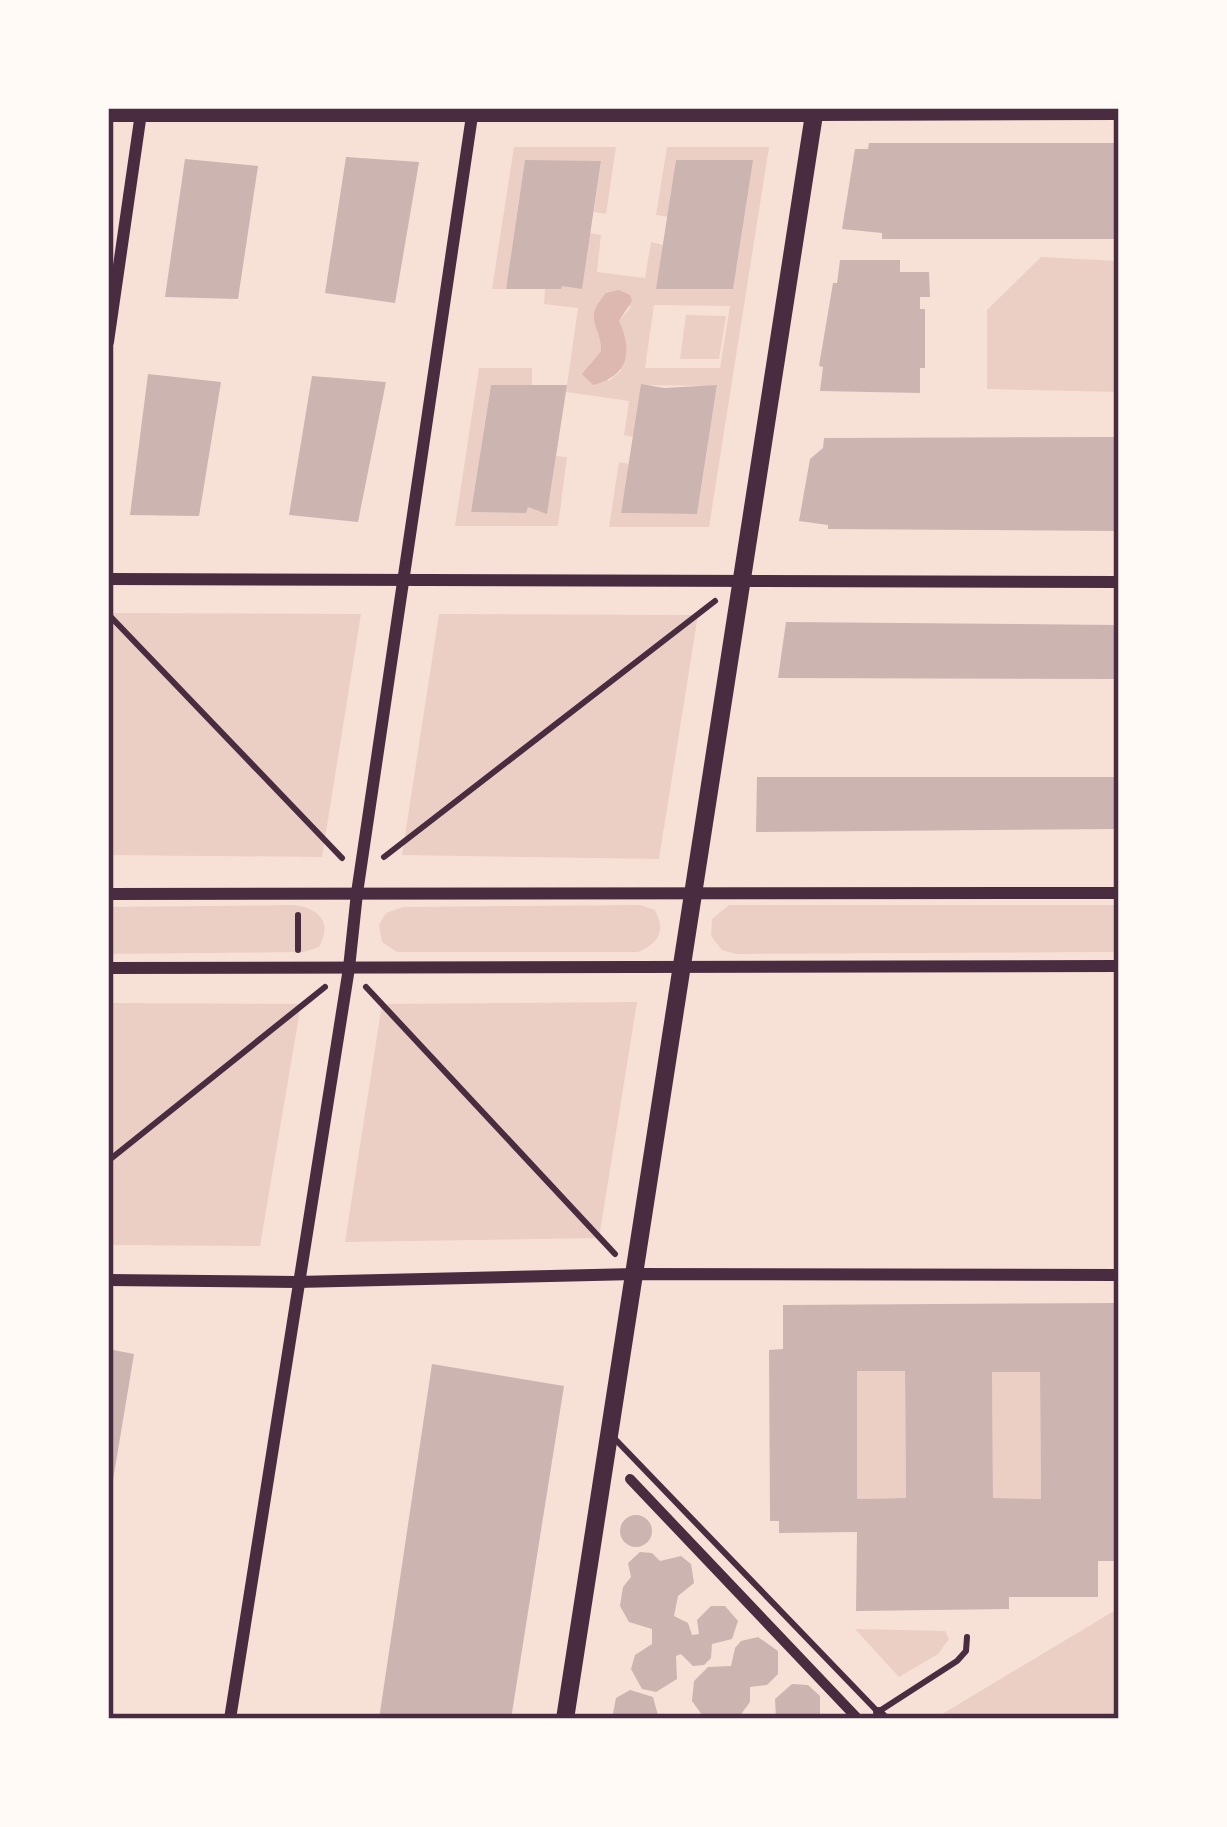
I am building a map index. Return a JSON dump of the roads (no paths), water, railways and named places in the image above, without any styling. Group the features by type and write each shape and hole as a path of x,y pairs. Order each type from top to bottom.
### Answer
{"main road":[{"path":"108,113 814,110 565,1719"}],"street":[{"path":"230,1719 349,968 473,110"},
{"path":"814,110 1119,112"},
{"path":"108,342 140,113"},
{"path":"108,579 1119,582"},
{"path":"108,894 1119,893"},
{"path":"108,968 1119,966"},
{"path":"108,1280 1119,1275"},
{"path":"630,1480 858,1719"}],"lane":[{"path":"610,1434 882,1716 958,1661 966,1651 967,1637"}]}
